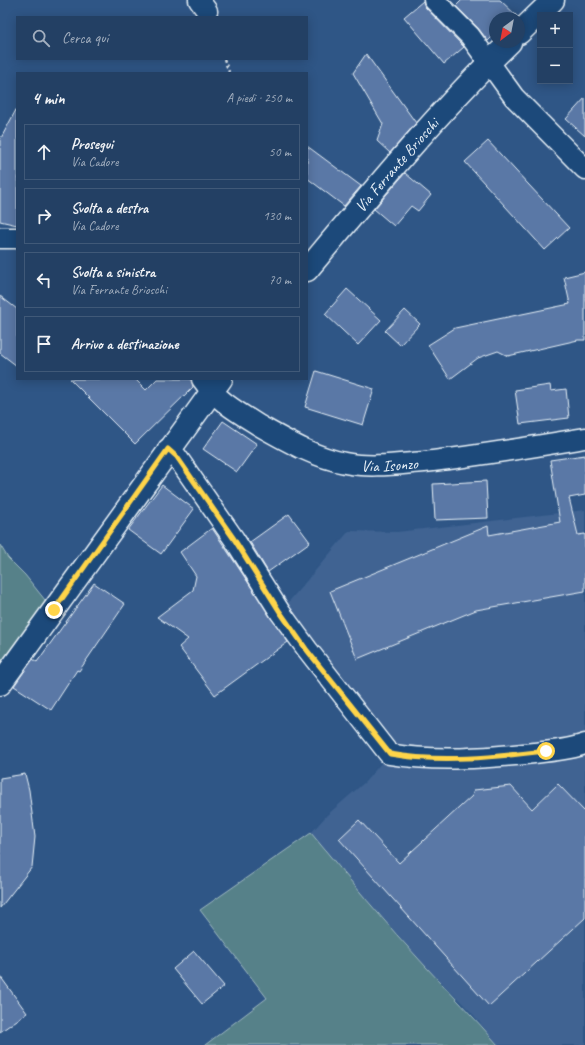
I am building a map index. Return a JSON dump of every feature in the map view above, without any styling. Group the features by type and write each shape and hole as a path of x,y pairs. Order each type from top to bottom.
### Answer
{"street":[{"path":"434,0 470,36 514,97 585,169"},
{"path":"525,27 553,0"},
{"name":"Via Ferrante Brioschi","path":"308,269 415,143 504,48"},
{"path":"0,238 16,238"},
{"path":"0,684 168,449 211,383"},
{"name":"Via Isonzo","path":"211,383 241,414 302,449 346,464 386,466 458,458 585,438"},
{"path":"168,449 177,457 234,539 280,612 306,649 390,754 416,759 500,756 566,748 585,744"}],"path":[{"path":"224,60 229,72"}],"shaded area":[{"path":"585,510 585,1045 498,1045 471,1012 426,967 348,878 311,833 327,815 365,782 389,754 280,612 349,531 397,532"}],"green space":[{"path":"0,545 8,558 25,575 53,610 0,684"},
{"path":"311,833 396,934 498,1045 205,1045 267,998 200,910"}],"building":[{"path":"462,0 500,0 513,12 489,12 488,41 478,28 456,6"},
{"path":"423,1 426,8 464,47 444,64 404,17"},
{"path":"366,54 416,123 390,153 377,141 383,124 353,73"},
{"path":"585,98 585,136 566,119"},
{"path":"16,110 16,225 0,221 0,140"},
{"path":"488,141 569,228 545,250 465,162"},
{"path":"308,147 361,186 344,206 308,179"},
{"path":"405,173 431,195 418,211 411,206 394,226 374,209"},
{"path":"585,272 585,340 578,340 508,356 498,351 478,358 450,379 428,345 455,328 570,304 564,277"},
{"path":"347,289 381,320 358,345 325,314"},
{"path":"0,296 16,308 16,365 0,353"},
{"path":"405,310 420,324 400,345 385,331"},
{"path":"316,371 374,389 363,425 305,407"},
{"path":"71,380 136,380 146,390 156,380 191,380 193,387 135,444"},
{"path":"550,385 551,391 566,389 569,418 520,424 515,390"},
{"path":"223,421 257,444 237,472 203,449"},
{"path":"585,455 585,495 569,498 578,535 585,534 585,591 476,610 357,659 330,591 488,526 489,535 560,522 550,460"},
{"path":"486,481 488,518 435,520 433,484"},
{"path":"162,485 194,509 161,554 128,530"},
{"path":"289,514 310,542 268,572 250,542"},
{"path":"212,528 288,642 215,695 179,647 188,639 157,617 193,590 196,576 180,552"},
{"path":"94,583 125,604 79,671 77,670 51,710 14,686 33,659 37,662"},
{"path":"25,774 29,790 35,837 32,867 0,908 0,778"},
{"path":"558,784 585,812 585,918 489,1006 339,839 359,820 399,863 472,796 474,790 511,786 532,809"},
{"path":"194,951 224,986 202,1004 173,969"},
{"path":"0,976 27,1013 0,1032"}],"route":[{"path":"54,610 168,449 177,457 234,539 280,612 306,649 390,754 416,759 500,756 546,751"}]}
